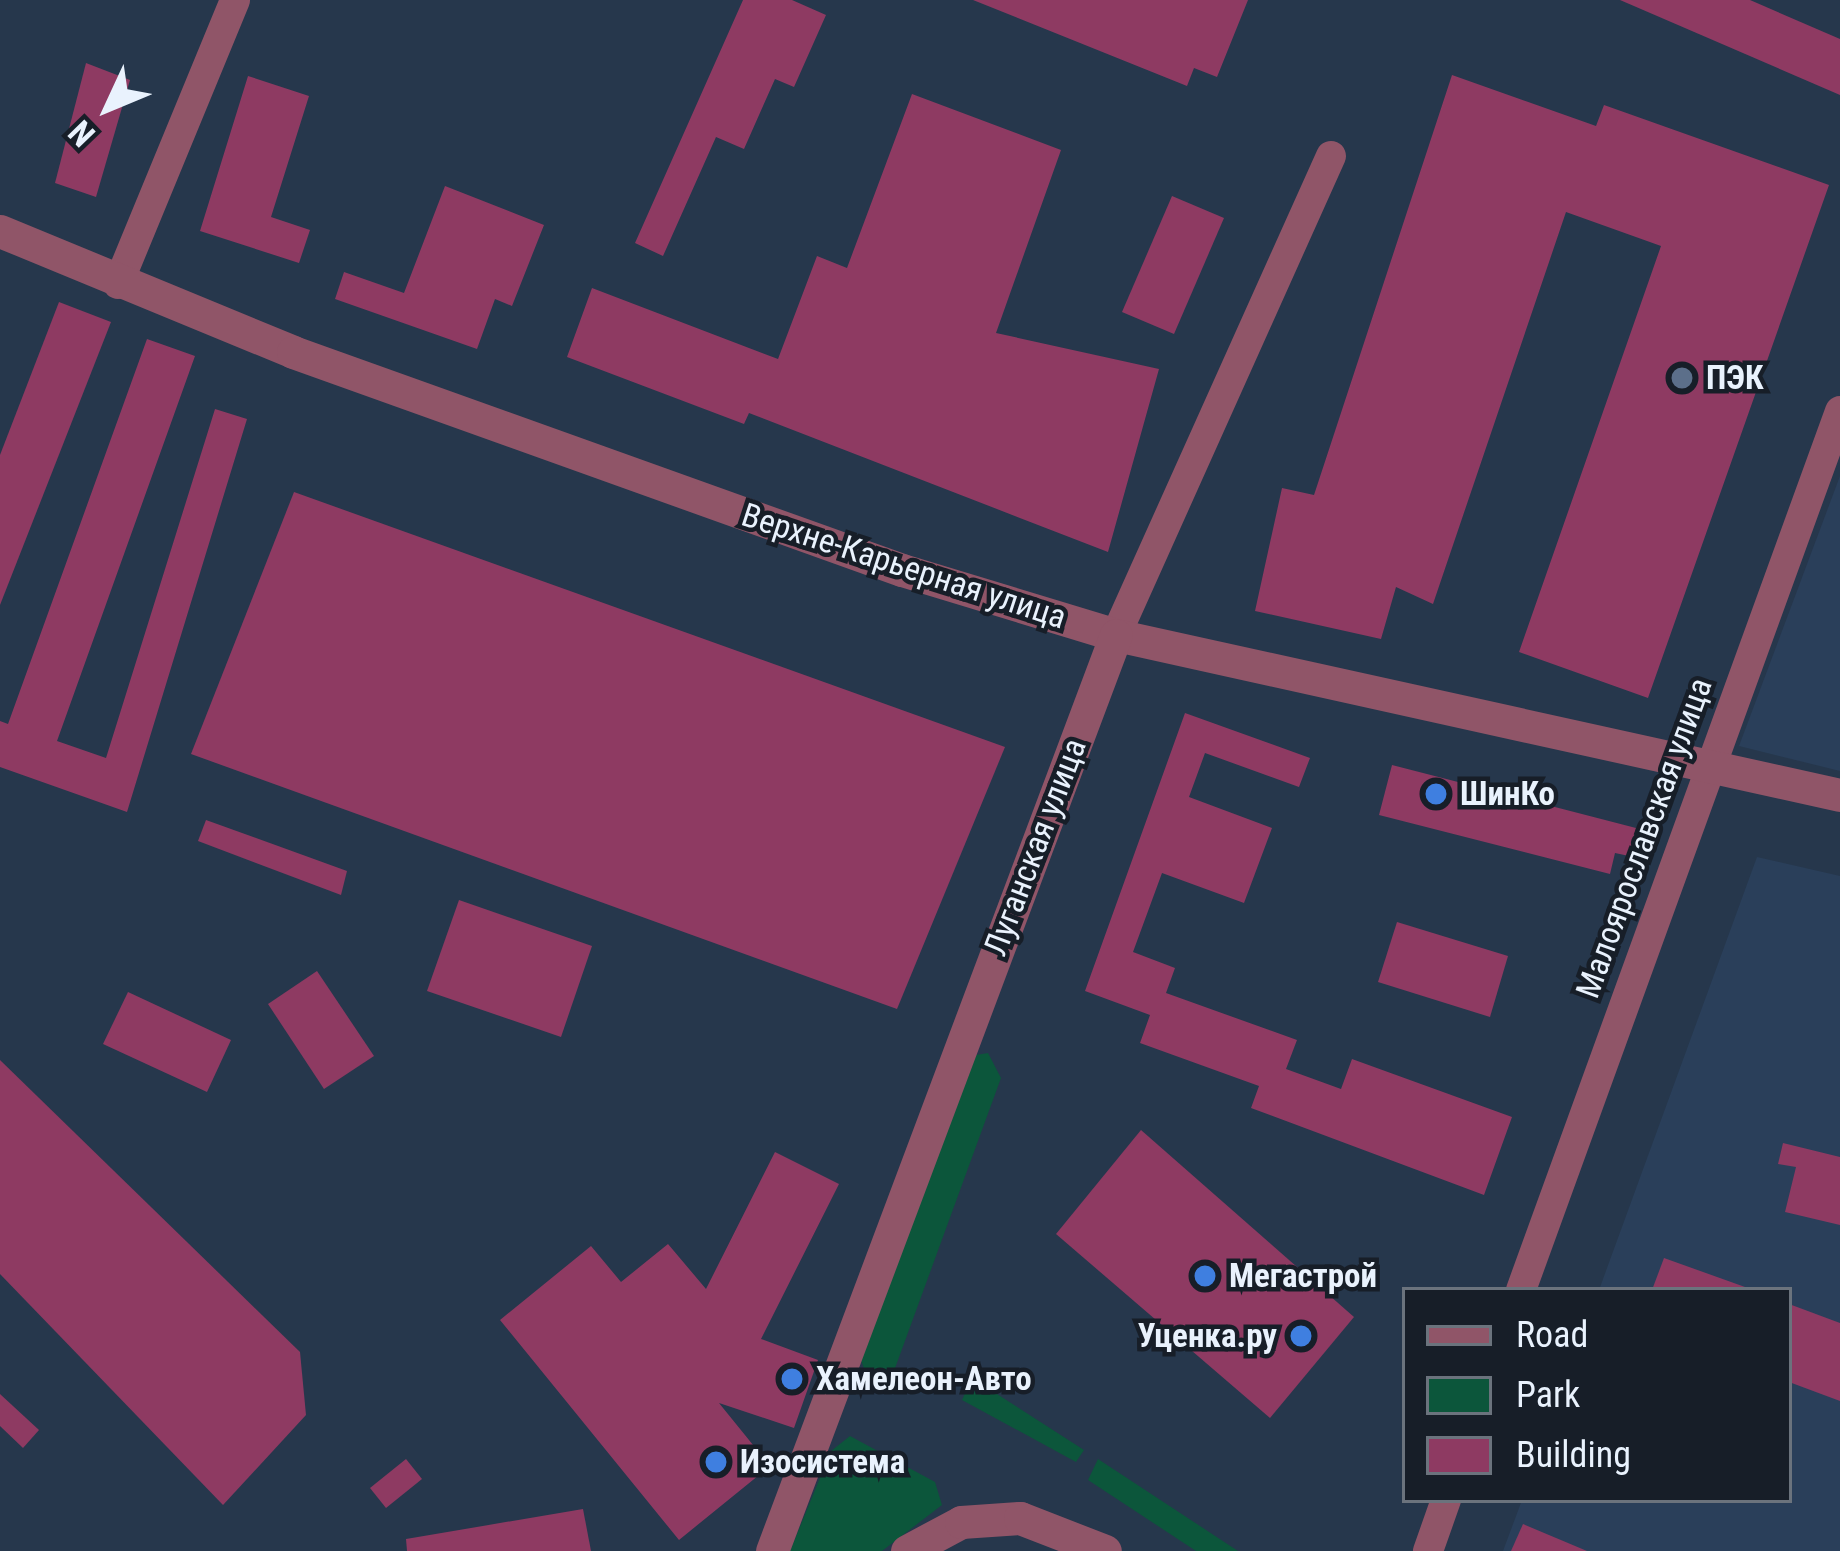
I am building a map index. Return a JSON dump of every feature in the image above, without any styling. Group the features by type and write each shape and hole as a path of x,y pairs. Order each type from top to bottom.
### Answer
{"street":[{"path":"118,284 235,0"},
{"name":"Луганская улица","path":"772,1551 1116,635 1331,156"},
{"name":"Верхне-Карьерная улица","path":"0,231 118,284 902,570 1116,635 1840,795"},
{"name":"Малоярославская улица","path":"1522,1287 1707,766 1840,411"},
{"path":"1428,1551 1445,1503"},
{"path":"907,1551 961,1522 1020,1519 1105,1551"}],"shaded area":[{"path":"1840,476 1840,771 1739,746"},
{"path":"1757,857 1840,876 1840,1551 1503,1551 1521,1503 1792,1503 1792,1287 1600,1287"}],"green space":[{"path":"988,1053 1001,1078 894,1371 870,1386 861,1360 976,1055"},
{"path":"972,1378 1084,1450 1076,1462 962,1400"},
{"path":"850,1436 935,1482 942,1505 882,1551 790,1551 831,1451"},
{"path":"1098,1459 1238,1551 1196,1551 1088,1480"}],"building":[{"path":"743,0 792,0 826,15 794,87 775,79 744,149 716,137 663,256 635,243"},
{"path":"973,0 1248,0 1217,77 1194,68 1187,86"},
{"path":"1620,0 1750,0 1840,39 1840,95"},
{"path":"86,63 130,80 96,197 55,183"},
{"path":"1452,75 1596,126 1604,105 1829,185 1648,698 1519,652 1661,246 1566,212 1433,604 1396,587 1381,639 1255,611 1282,488 1314,495"},
{"path":"248,76 309,96 271,217 310,230 299,263 200,231"},
{"path":"912,94 1061,150 996,333 1159,369 1108,552 749,413 744,424 567,357 592,288 778,359 817,256 847,268"},
{"path":"445,186 544,225 512,306 495,299 477,349 335,299 344,272 404,293"},
{"path":"1172,196 1224,218 1174,334 1122,312"},
{"path":"59,302 111,322 0,605 0,455"},
{"path":"147,339 195,356 57,741 106,758 215,409 247,419 127,812 0,767 0,721 8,724"},
{"path":"294,492 1005,747 897,1009 191,754"},
{"path":"1185,713 1310,758 1299,787 1205,753 1189,797 1272,828 1244,903 1162,873 1133,952 1175,968 1166,993 1297,1040 1286,1069 1341,1089 1352,1059 1512,1117 1484,1195 1251,1108 1259,1086 1140,1043 1150,1015 1085,991"},
{"path":"1392,765 1636,828 1629,856 1615,853 1610,874 1379,815"},
{"path":"206,820 347,871 341,895 198,841"},
{"path":"459,900 592,946 561,1037 427,991"},
{"path":"1397,922 1508,956 1490,1017 1378,982"},
{"path":"317,971 374,1056 324,1089 268,1004"},
{"path":"128,992 231,1040 207,1092 103,1044"},
{"path":"0,1060 300,1352 306,1415 223,1505 0,1274"},
{"name":"Мегастрой","path":"1141,1130 1354,1317 1270,1418 1056,1234"},
{"path":"1783,1143 1840,1157 1840,1225 1785,1212 1796,1167 1778,1164"},
{"path":"775,1152 839,1184 761,1339 818,1360 794,1428 719,1403 770,1466 679,1540 500,1320 591,1246 621,1282 668,1244 706,1289"},
{"path":"1664,1258 1745,1287 1653,1287"},
{"path":"1792,1305 1840,1323 1840,1401 1792,1383"},
{"path":"0,1394 39,1430 23,1448 0,1426"},
{"path":"406,1459 422,1479 386,1508 370,1488"},
{"path":"583,1509 591,1551 407,1551 406,1539"},
{"path":"1523,1524 1587,1551 1511,1551"}],"place":[{"name":"ПЭК","path":"1682,378"},
{"name":"ШинКо","path":"1436,794"},
{"name":"Мегастрой","path":"1205,1276"},
{"name":"Уценка.ру","path":"1301,1336"},
{"name":"Хамелеон-Авто","path":"792,1379"},
{"name":"Изосистема","path":"716,1462"}]}
